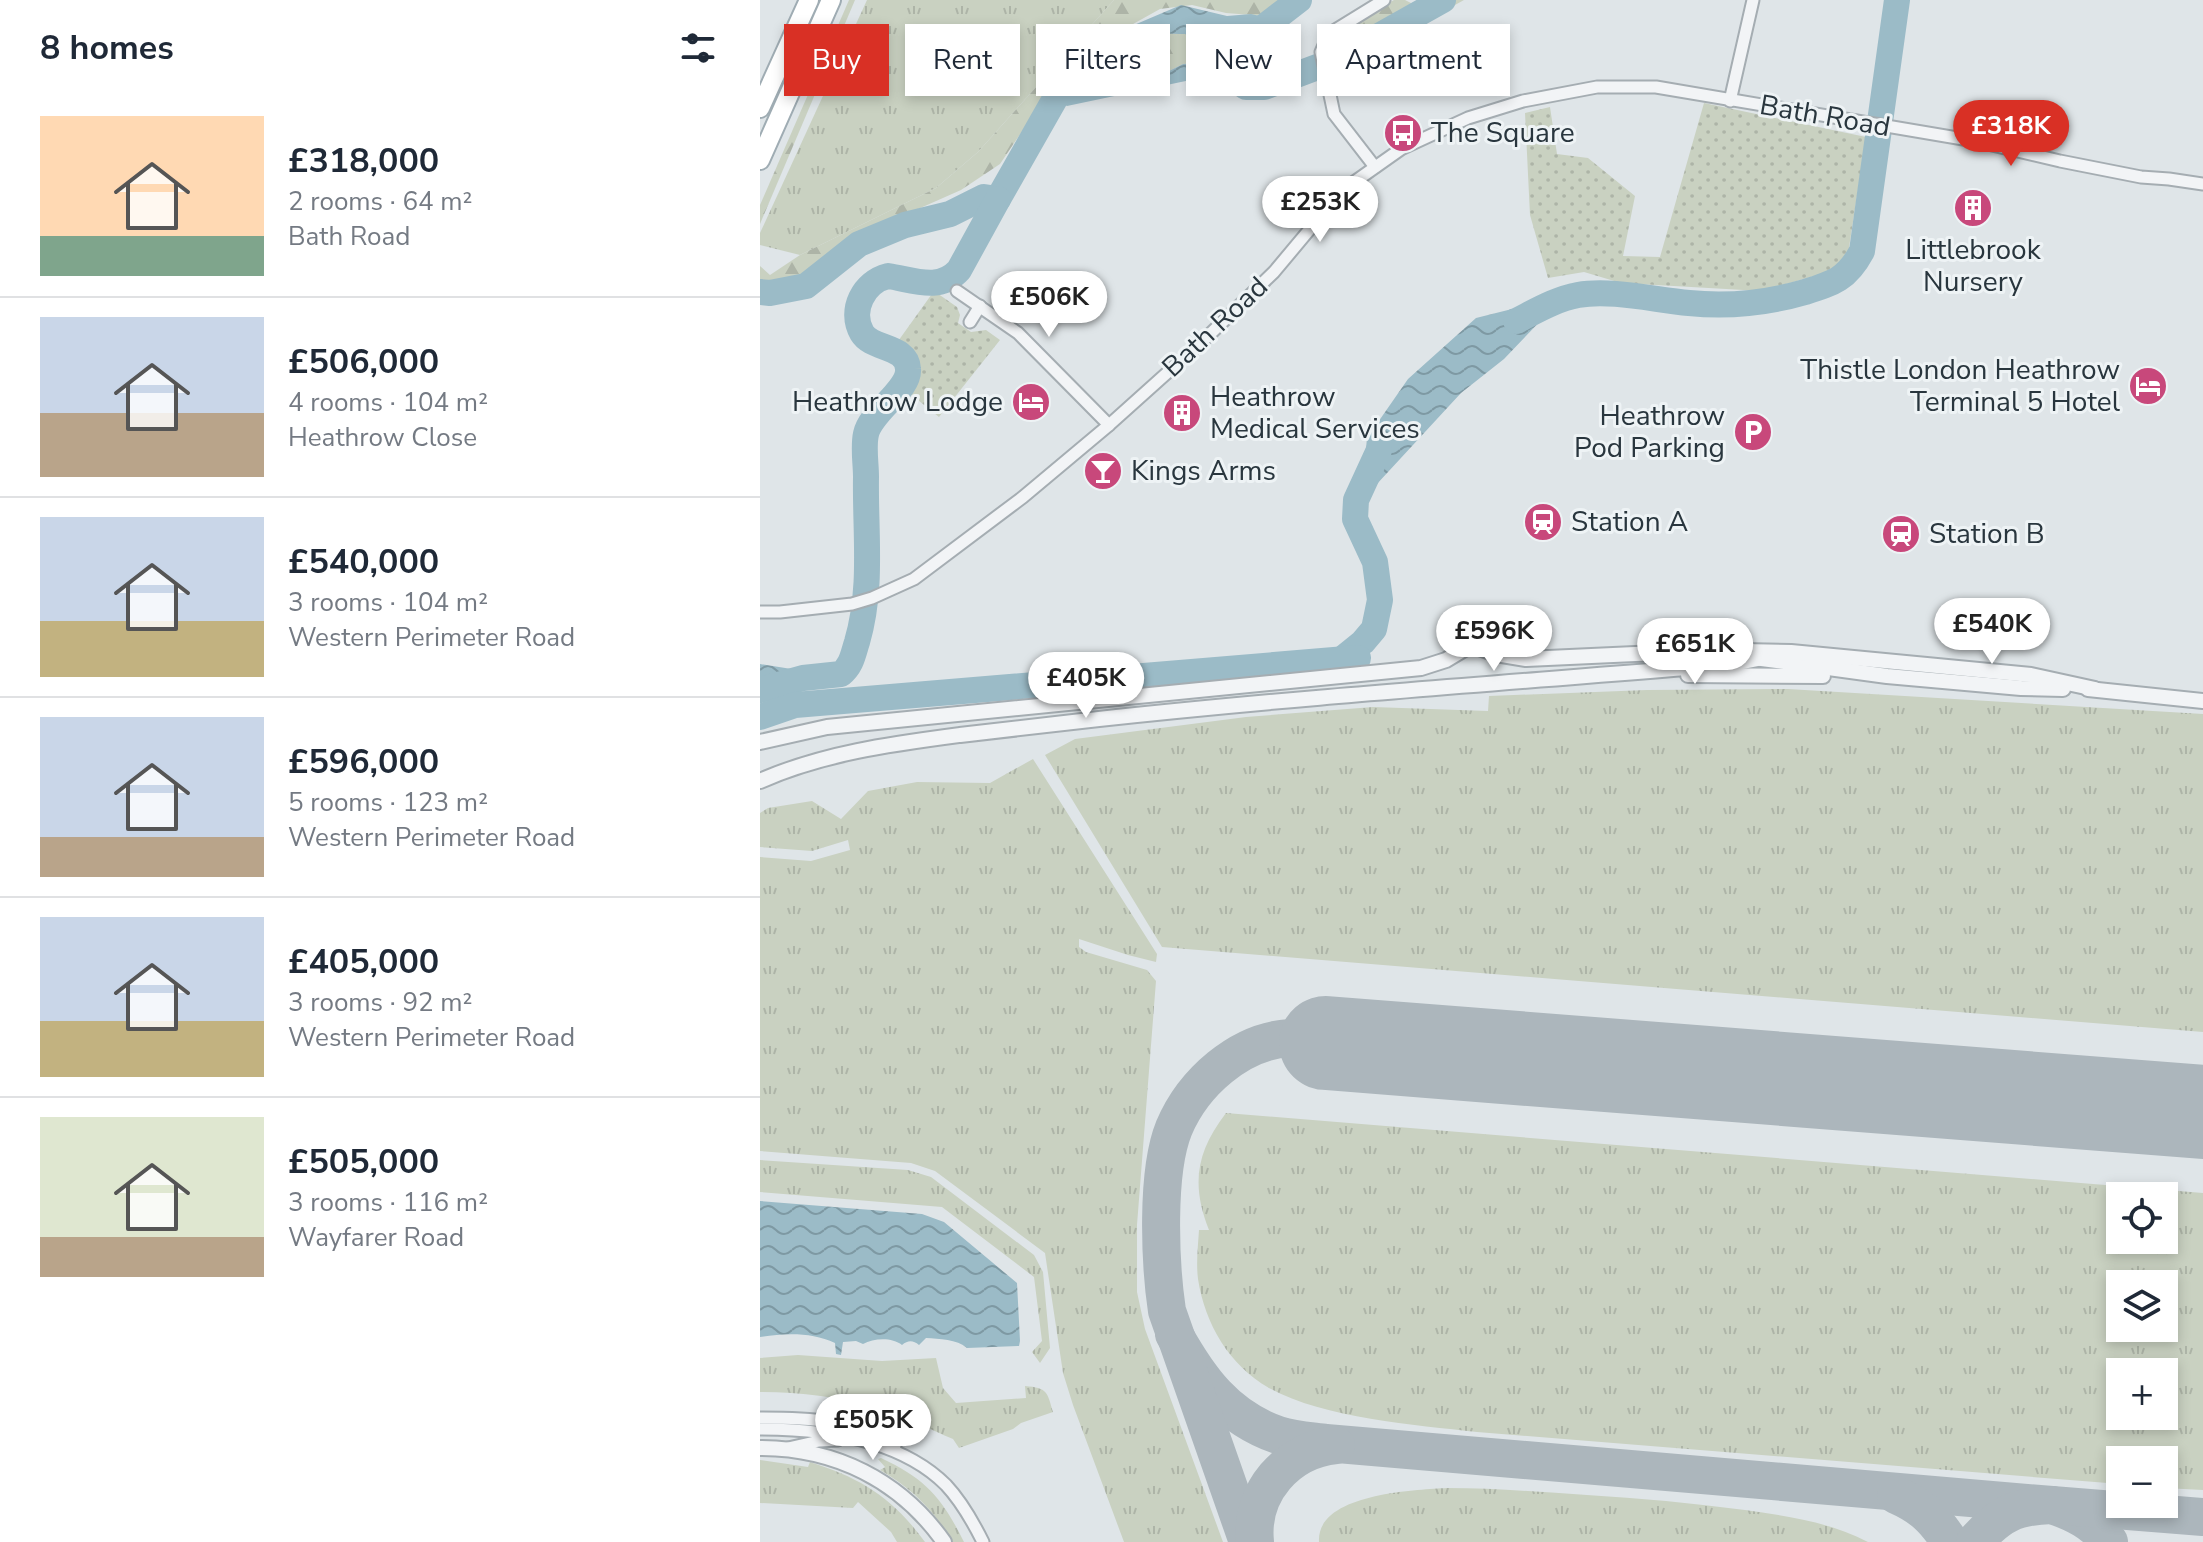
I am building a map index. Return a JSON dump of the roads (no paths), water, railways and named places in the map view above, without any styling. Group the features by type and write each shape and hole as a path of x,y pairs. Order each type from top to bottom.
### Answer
{"main road":[{"path":"760,108 809,0"},
{"path":"760,160 831,0"}],"street":[{"path":"1375,167 1334,114 1321,52 1329,34 1384,0"},
{"path":"1730,101 1753,0"},
{"name":"Bath Road","path":"760,612 852,604 872,598 914,579 953,552 1109,425 1206,338 1264,282 1350,185 1401,149 1468,118 1540,97 1597,87 1656,87 1975,141 2141,177 2203,184"},
{"path":"957,291 1018,333 1109,425"},
{"path":"970,322 980,306"},
{"path":"760,742 827,727 1421,668 1446,660 1471,645 1526,659 1791,652 2031,675 2095,689"},
{"path":"1722,652 1887,676 2021,688 2095,689 2203,701"},
{"path":"760,781 788,768 874,748 1014,729 1323,697 1733,664 1791,652"},
{"path":"1628,673 1887,676"},
{"path":"760,1418 812,1419 841,1424 875,1434 894,1445 900,1453"},
{"path":"760,1429 812,1430 900,1453 912,1459 946,1485 973,1521 983,1542"},
{"path":"760,1448 855,1440"},
{"path":"788,1448 844,1463 878,1479 909,1500 944,1542"}],"water":[{"path":"1181,5 1227,16 1251,14 1277,20 1275,24 1186,24 1186,35 1170,34 1170,24 1136,24"},
{"path":"1186,64 1186,81 1170,84 1170,70"},
{"path":"1049,96 1114,96 1067,106"},
{"path":"1544,301 1548,313 1504,359 1461,393 1376,485 1363,480 1367,438 1408,379 1476,318"},
{"path":"760,664 810,672 811,686 760,703"},
{"path":"760,1201 922,1214 944,1222 1017,1283 1019,1346 967,1348 953,1341 926,1338 919,1345 910,1341 902,1345 883,1339 863,1344 843,1342 841,1355 836,1354 835,1343 808,1335 760,1337"}],"waterway":[{"path":"1268,24 1299,0"},
{"path":"1301,73 1336,60 1443,0"},
{"path":"1516,321 1554,302 1591,293 1718,305 1747,303 1805,292 1845,274 1862,251 1897,0"},
{"path":"760,292 806,286 859,244 905,225 950,214 984,197 998,199 1057,96"},
{"path":"760,690 803,678 841,674 850,663 857,642 867,581 866,434 875,417 903,385 908,369 902,356 862,333 857,315 861,298 872,284 888,276 926,283 951,277 959,270 998,199"},
{"path":"1342,659 1374,629 1380,600 1375,562 1355,519 1356,500 1379,450"},
{"path":"760,717 795,705 1358,658"}],"place":[{"name":"The Square","path":"1403,133"},
{"name":"Littlebrook Nursery","path":"1973,208"},
{"name":"Thistle London Heathrow Terminal 5 Hotel","path":"2148,386"},
{"name":"Heathrow Lodge","path":"1031,402"},
{"name":"Heathrow Medical Services","path":"1182,413"},
{"name":"Heathrow Pod Parking","path":"1753,432"},
{"name":"Kings Arms","path":"1103,471"},
{"name":"Station A","path":"1543,522"},
{"name":"Station B","path":"1901,534"}]}
